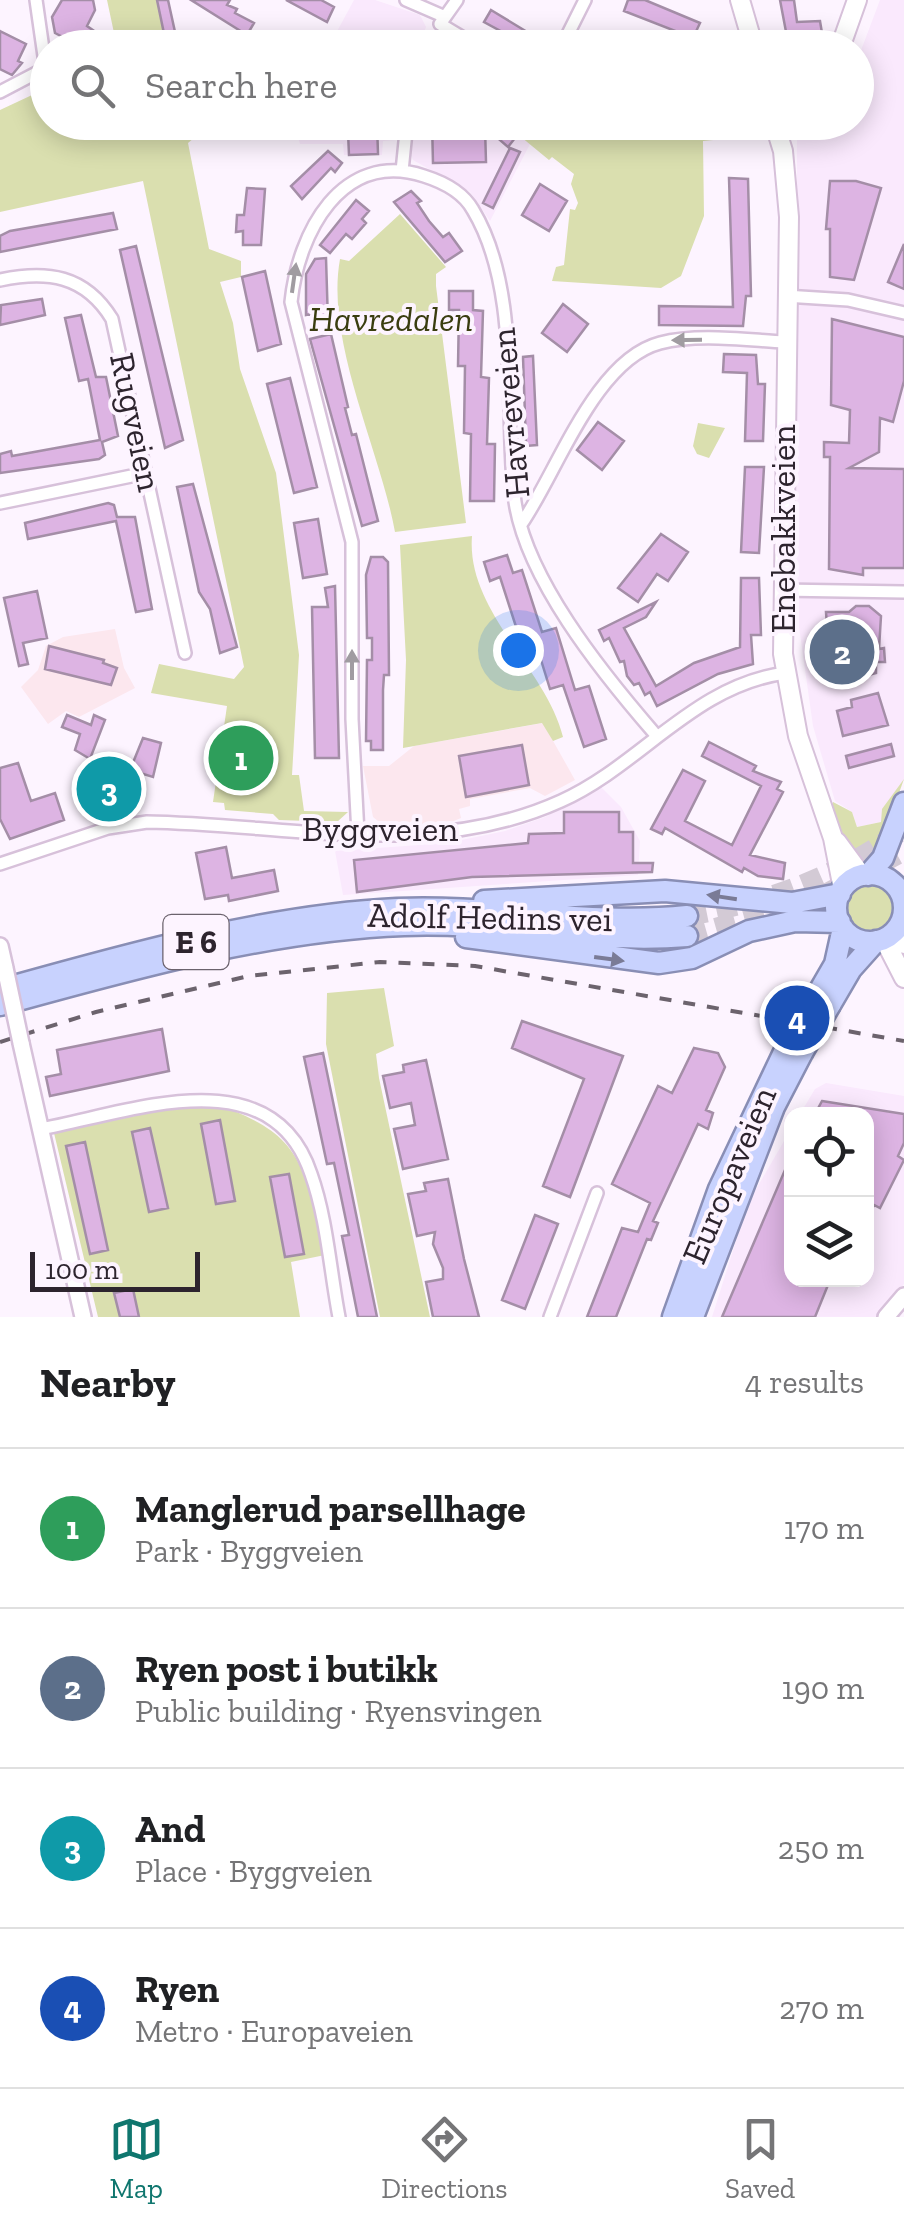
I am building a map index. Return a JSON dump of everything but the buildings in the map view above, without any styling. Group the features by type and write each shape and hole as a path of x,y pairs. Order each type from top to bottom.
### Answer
{"highway":[{"name":"E 6","path":"432,908 652,891 780,903 841,891 865,875 888,847 904,804"},
{"path":"865,875 895,885 903,908 888,941"},
{"path":"841,891 842,926"},
{"name":"Adolf Hedins vei","path":"0,990 279,925 379,910 432,908 687,926 629,938 406,924 334,932 206,954 0,1006"},
{"name":"E 6","path":"406,924 484,940 660,963 692,958 748,932 795,920 842,926 861,941 888,941"},
{"name":"Europaveien","path":"821,1004 838,957 842,926"},
{"name":"Europaveien","path":"672,1317 738,1145 821,1004 850,969 888,941"},
{"name":"Europaveien","path":"693,1317 794,1051"}],"main road":[{"path":"740,0 749,30"},
{"path":"846,30 857,0"},
{"name":"Enebakkveien","path":"775,140 786,272 782,590 785,673 807,769 834,838 841,891"},
{"name":"Enebakkveien","path":"834,838 865,875"},
{"path":"888,941 904,976"}],"street":[{"path":"36,0 40,30"},
{"path":"406,0 456,30"},
{"path":"442,20 457,0"},
{"path":"570,30 584,0"},
{"path":"0,92 30,76"},
{"path":"358,834 352,719 352,542 291,302 302,243 335,196 366,177 402,171 405,140"},
{"name":"Havreveien","path":"402,171 432,178 460,195 476,215 487,243 510,362 514,494 531,554 554,597 656,734"},
{"name":"Rugveien","path":"0,280 33,274 60,276 82,286 104,306 118,334 185,654"},
{"path":"785,296 848,300 904,313"},
{"path":"522,523 558,455 618,370 635,354 675,340 784,342"},
{"path":"0,502 146,474"},
{"path":"782,590 904,592"},
{"name":"Byggveien","path":"0,864 131,824 358,834 464,832 515,819 572,795 656,734 729,690 785,673"},
{"path":"0,946 83,1317"},
{"path":"40,1129 196,1098 235,1103 267,1118 292,1141 312,1176 339,1317"},
{"path":"550,1317 597,1193"},
{"path":"886,1317 904,1296"}],"shaded area":[{"path":"354,0 375,0 420,15 426,27 425,30 338,30"},
{"path":"880,0 904,0 904,779 881,822 857,827 852,812 835,801 813,726 796,606 797,140 874,140 874,30 869,30"},
{"path":"299,140 396,140 383,141 382,155 344,155 343,144 300,144"},
{"path":"411,140 525,140 530,144 490,221 470,192 413,160"},
{"path":"115,629 124,668 135,688 79,717 66,711 48,724 21,687 38,670 46,646 63,637"},
{"path":"543,723 575,780 545,796 530,788 470,799 470,806 459,809 461,818 449,823 383,825 373,817 363,766 389,766 414,746"},
{"path":"601,787 621,807 640,841 638,875 343,895 335,851 447,843 505,831 545,817"},
{"path":"826,1083 904,1096 904,1284 880,1317 712,1317 748,1203 784,1141 784,1287 874,1287 874,1107 804,1107 815,1089"}],"green space":[{"path":"107,0 157,0 163,30 113,30"},
{"path":"30,96 30,140 192,140 188,143 209,249 241,261 241,277 220,282 233,323 240,369 276,473 299,655 292,775 299,775 304,811 348,812 337,822 279,820 273,814 225,810 224,803 213,802 227,706 151,693 159,664 234,679 244,667 143,181 0,212 0,110"},
{"path":"525,140 713,140 703,141 704,216 681,276 661,288 552,281 556,267 564,265 570,209 575,210 578,203 571,184 574,174 552,157 549,160"},
{"name":"Havredalen","path":"400,214 446,267 436,274 436,286 466,523 395,532 347,360 337,291 340,259 349,261"},
{"path":"698,423 725,428 709,458 697,454 693,446"},
{"path":"472,536 473,563 481,589 541,687 563,737 553,741 542,723 403,748 406,660 400,545"},
{"path":"904,779 880,846 865,856 858,853 839,830 830,809 833,802 852,812 857,827 881,822 882,809"},
{"path":"869,885 886,891 892,908 886,925 869,931 852,925 846,908 852,891"},
{"path":"384,988 394,1046 376,1054 379,1078 430,1317 380,1317 326,1044 327,993"},
{"path":"206,1101 263,1125 281,1139 303,1173 325,1255 291,1262 300,1317 98,1317 54,1133"}],"tunnel":[{"path":"687,916 771,896 824,876 898,833"},
{"path":"827,893 904,851"},
{"path":"687,936 800,904"}],"railway":[{"path":"0,1042 96,1012 249,976 380,962 475,966 904,1041"}],"place":[{"name":"Ryen post i butikk","path":"842,652"},
{"name":"Manglerud parsellhage","path":"241,758"},
{"name":"And","path":"109,789"},
{"name":"Ryen","path":"797,1018"}]}
